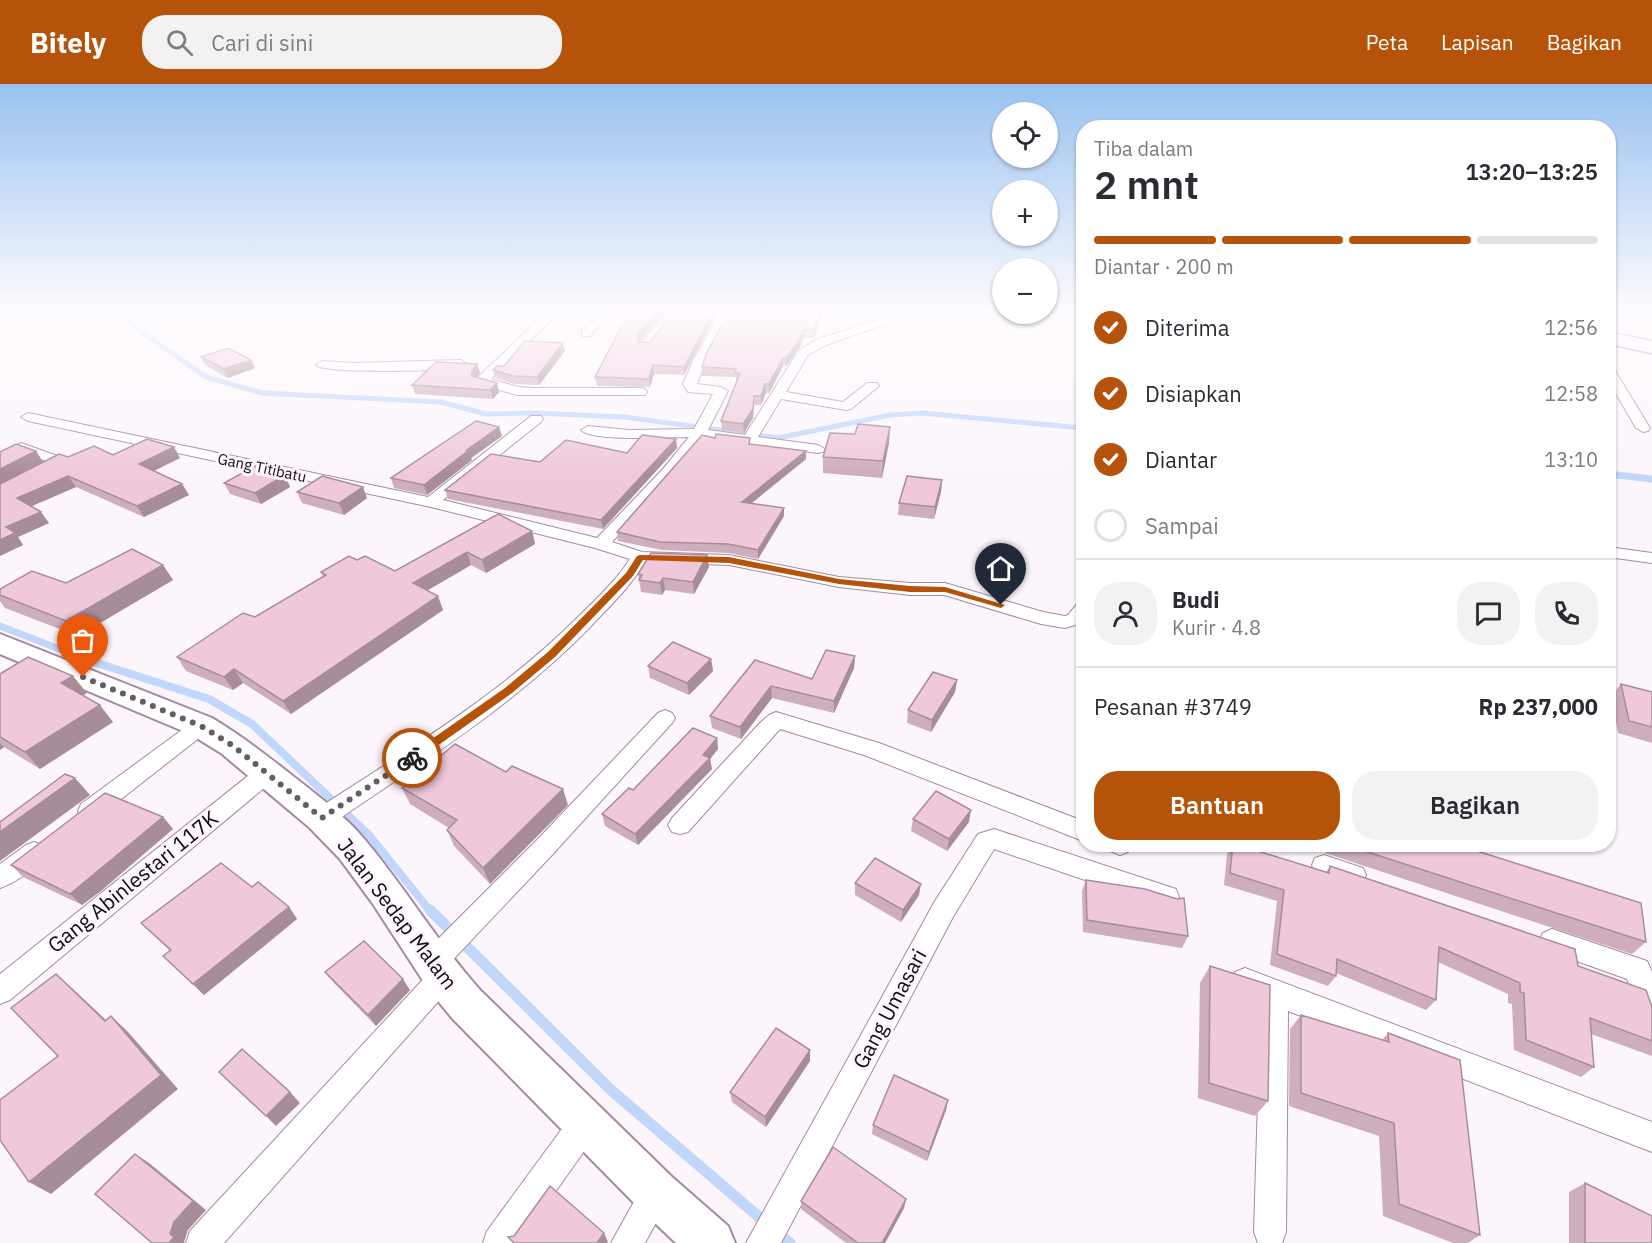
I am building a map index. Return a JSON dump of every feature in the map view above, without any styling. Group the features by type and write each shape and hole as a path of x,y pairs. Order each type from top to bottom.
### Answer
{"street":[{"path":"333,366 353,368 384,366"},
{"path":"496,366 483,381 507,389 533,392 640,392"},
{"path":"601,544 663,477 700,430 722,392 693,389 690,384 697,366"},
{"path":"751,436 794,366"},
{"path":"1616,382 1643,428"},
{"path":"777,394 846,406 872,386"},
{"name":"Gang Titibatu","path":"28,417 431,502 601,544 635,554 640,558 729,560 839,582 910,589 945,589 1041,618 1065,622 1076,618"},
{"path":"431,502 536,419"},
{"path":"588,430 629,434 700,430 751,436 818,449"},
{"path":"0,493 61,462 21,447"},
{"path":"1616,553 1652,558"},
{"path":"335,809 464,724 509,691 551,654 605,600 630,574 640,558"},
{"name":"Jalan Sedap Malam","path":"0,643 201,726 232,745 267,773 335,809 366,866 447,954 466,1004 656,1193 711,1243"},
{"path":"202,1243 447,954 665,718"},
{"path":"680,825 766,728 776,720 871,749 1076,828"},
{"path":"73,823 201,726"},
{"name":"Gang Abinlestari 117K","path":"0,991 267,773"},
{"path":"0,878 55,837"},
{"name":"Gang Umasari","path":"764,1240 933,930 984,844 994,838 1172,898"},
{"path":"1324,865 1380,884"},
{"path":"1526,933 1638,970 1652,1013"},
{"path":"1239,979 1652,1137"},
{"path":"1270,1232 1275,993"},
{"path":"499,1243 586,1122"},
{"path":"627,1243 656,1193"}],"building":[{"path":"432,366 476,366 472,376 497,383 490,390 412,385"},
{"path":"497,366 545,366 537,377 513,376 493,370"},
{"path":"601,366 653,366 649,379 595,377"},
{"path":"779,366 769,384 765,384 761,396 754,396 753,409 743,424 721,421 740,373 735,373 736,369 702,367"},
{"path":"476,421 499,427 424,485 391,478"},
{"path":"858,424 890,427 883,461 823,457 830,433 855,434"},
{"path":"716,434 750,438 749,444 806,451 742,502 784,508 758,550 728,544 660,542 617,532 702,435 715,438"},
{"path":"642,435 676,439 601,520 445,490 491,454 540,462 566,440 627,453"},
{"path":"147,439 174,447 139,464 182,484 137,506 68,476 17,498 41,512 6,527 15,533 0,540 0,484 59,454 68,457 94,446 113,455"},
{"path":"16,444 36,451 0,469 0,452"},
{"path":"255,466 285,475 255,493 224,483"},
{"path":"322,476 363,487 339,503 297,492"},
{"path":"907,476 942,480 935,507 899,503"},
{"path":"498,514 532,531 482,560 467,552 413,583 438,596 283,701 234,669 224,677 177,657 243,613 255,617 326,575 321,572 349,556 357,560 365,556 395,571"},
{"path":"132,549 163,565 66,621 0,595 0,589 32,571 66,583"},
{"path":"651,553 707,555 693,582 663,578 660,583 639,580 642,575 638,574"},
{"path":"673,642 711,659 687,683 648,666"},
{"path":"826,650 855,656 834,701 771,686 740,727 710,716 755,660 812,679"},
{"path":"28,657 73,676 61,683 100,705 25,752 0,737 0,674"},
{"path":"933,672 957,680 932,720 908,710"},
{"path":"1621,684 1652,692 1652,727 1629,721"},
{"path":"693,728 717,738 703,755 710,758 635,834 602,814 629,788 633,790"},
{"path":"455,744 506,772 512,766 563,789 483,868 447,830 457,820 402,788"},
{"path":"65,774 75,778 0,832 0,822"},
{"path":"936,791 971,810 949,839 913,819"},
{"path":"105,793 163,817 70,894 11,865"},
{"path":"1232,852 1261,852 1329,873 1330,866 1575,949 1578,966 1646,990 1652,1007 1652,1041 1590,1018 1594,1067 1526,1040 1524,993 1520,992 1520,983 1439,947 1436,1000 1337,959 1336,976 1277,954 1284,890 1230,873"},
{"path":"1368,852 1480,852 1641,903 1646,942"},
{"path":"875,858 921,884 903,910 855,883"},
{"path":"221,863 252,887 258,882 289,907 193,984 163,956 171,950 141,923"},
{"path":"1086,880 1145,889 1177,899 1184,898 1188,936 1087,920"},
{"path":"364,941 403,979 368,1015 325,972"},
{"path":"1210,966 1270,985 1268,1101 1209,1083"},
{"path":"56,974 105,1021 111,1016 161,1075 29,1182 0,1140 0,1100 58,1056 11,1008"},
{"path":"1301,1015 1389,1042 1388,1033 1460,1060 1480,1235 1399,1204 1394,1123 1301,1093"},
{"path":"776,1028 810,1050 765,1117 730,1092"},
{"path":"242,1049 290,1092 266,1116 219,1072"},
{"path":"894,1075 948,1100 929,1152 873,1125"},
{"path":"833,1147 906,1199 882,1243 858,1243 801,1201"},
{"path":"135,1154 193,1201 174,1222 170,1234 174,1237 169,1243 152,1243 95,1194"},
{"path":"1585,1183 1652,1216 1652,1243 1585,1243"},
{"path":"550,1186 604,1233 597,1243 514,1243 508,1237 514,1236"}],"waterway":[{"path":"190,366 206,377 262,393 441,402 486,414 536,413 624,417 778,438 890,415 922,413 1076,427"},
{"path":"1616,475 1652,479"},
{"path":"0,626 80,657"},
{"path":"75,656 209,699 252,724 369,835 431,912"},
{"path":"430,910 611,1090 766,1223"},
{"path":"777,1232 790,1243"}],"way so far":[{"path":"83,677 201,726 232,745 322,818 412,758"}],"route":[{"path":"412,758 509,691 551,654 613,592 630,574 640,558 729,560 839,582 910,589 945,589 1001,605"}]}
